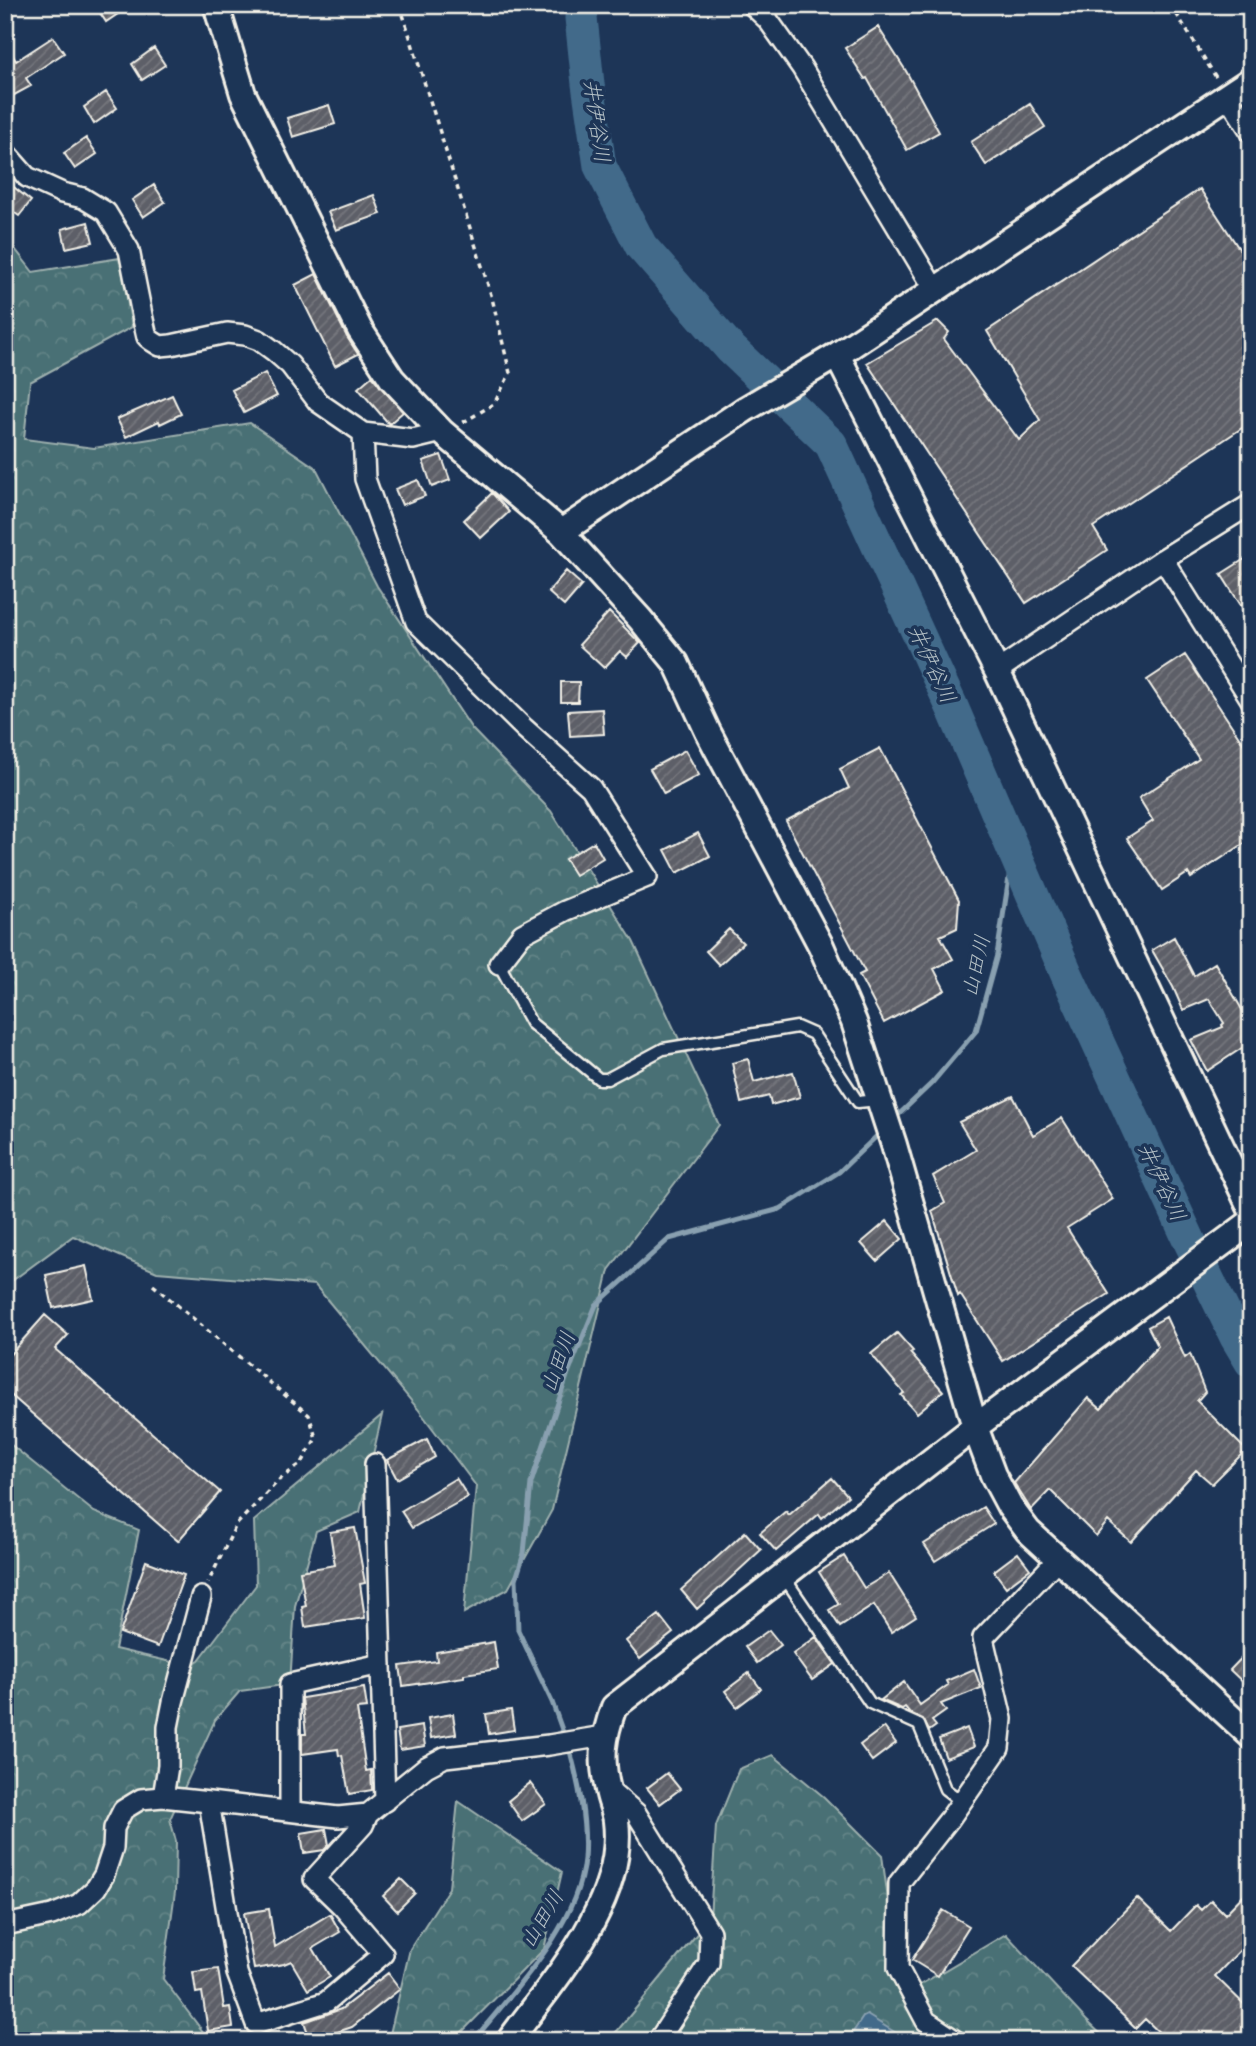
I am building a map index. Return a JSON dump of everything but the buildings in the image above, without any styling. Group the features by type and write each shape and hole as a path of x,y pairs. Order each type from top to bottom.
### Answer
{"street":[{"path":"216,5 243,94 360,330 392,379 442,432 561,532 676,663 708,732 821,946 854,1022 894,1145 975,1427 993,1475 1010,1507 1028,1531 1251,1736"},
{"path":"752,5 768,20 802,68 935,290"},
{"path":"561,532 744,410 935,290 1251,80"},
{"path":"1227,95 1251,132"},
{"path":"5,152 27,177 62,193 83,198 106,212 129,250 147,337 152,341 160,346 171,345 227,333 259,340 290,365 318,402 363,433 413,439 442,432"},
{"path":"829,359 997,671 1251,1209"},
{"path":"363,433 365,479 416,622 524,728 591,788 647,877 565,911 523,934 499,964"},
{"path":"997,671 1163,559 1251,504"},
{"path":"1163,559 1251,700"},
{"path":"509,2041 585,1938 614,1874 616,1822 597,1737 614,1707 975,1427 1243,1228"},
{"path":"375,1464 385,1801"},
{"path":"957,2041 926,2021 898,1968 899,1883 962,1802 999,1748 1002,1719 982,1638 1058,1559"},
{"path":"163,1797 169,1766 168,1727 201,1597"},
{"path":"290,1811 290,1684 381,1664"},
{"path":"209,1802 237,1973 257,2024 326,2002 383,1954 342,1906 314,1879 363,1825 368,1814 426,1767 445,1757 597,1737"},
{"path":"607,1788 636,1812 710,1932 709,1963 658,2041"},
{"path":"5,1925 52,1915 79,1904 96,1888 104,1875 113,1848 114,1828 123,1810 141,1799 163,1797 338,1817 368,1814"}],"lane":[{"path":"499,964 531,1023 599,1079 607,1079 663,1049 797,1027 813,1034 858,1102 880,1105"},
{"path":"783,1575 870,1703 919,1725 945,1789 962,1802"}],"path":[{"path":"400,5 492,298 510,373 494,404 458,426 442,432"},
{"path":"1171,5 1227,95"},
{"path":"153,1285 309,1415 316,1438 302,1463 280,1479 236,1525 201,1597"}],"green space":[{"path":"5,236 33,272 120,258 132,327 30,382 24,439 94,448 250,423 316,468 377,586 472,729 551,811 633,941 719,1125 609,1270 552,1510 508,1589 464,1613 476,1486 418,1409 315,1285 157,1272 73,1236 5,1286"},
{"path":"382,1415 360,1512 316,1531 295,1606 290,1684 240,1691 215,1720 170,1819 176,1841 175,1892 163,1979 210,2041 5,2041 5,1440 94,1512 139,1530 115,1649 189,1666 199,1660 256,1585 254,1521"},
{"path":"773,1755 824,1797 882,1855 901,1996 1006,1934 1108,2041 606,2041 710,1918 716,1826 739,1769"},
{"path":"458,1801 562,1872 544,1949 453,2041 338,2041 390,2034 410,1949 449,1888"}],"water":[{"path":"867,2015 909,2041 847,2041"}],"waterway":[{"name":"井伊谷川","path":"583,5 581,18 600,166 641,246 730,348 831,444 952,707 1067,975 1190,1242 1251,1362"},
{"name":"山田川","path":"894,1119 932,1083 976,1031 997,955 1013,852"},
{"name":"山田川","path":"565,1738 552,1702 518,1630 516,1579 524,1553 531,1483 568,1373 596,1305 669,1239 780,1209 839,1172 882,1131"},
{"name":"山田川","path":"473,2041 542,1956 570,1909 579,1884 584,1859 583,1816 569,1747"}]}
